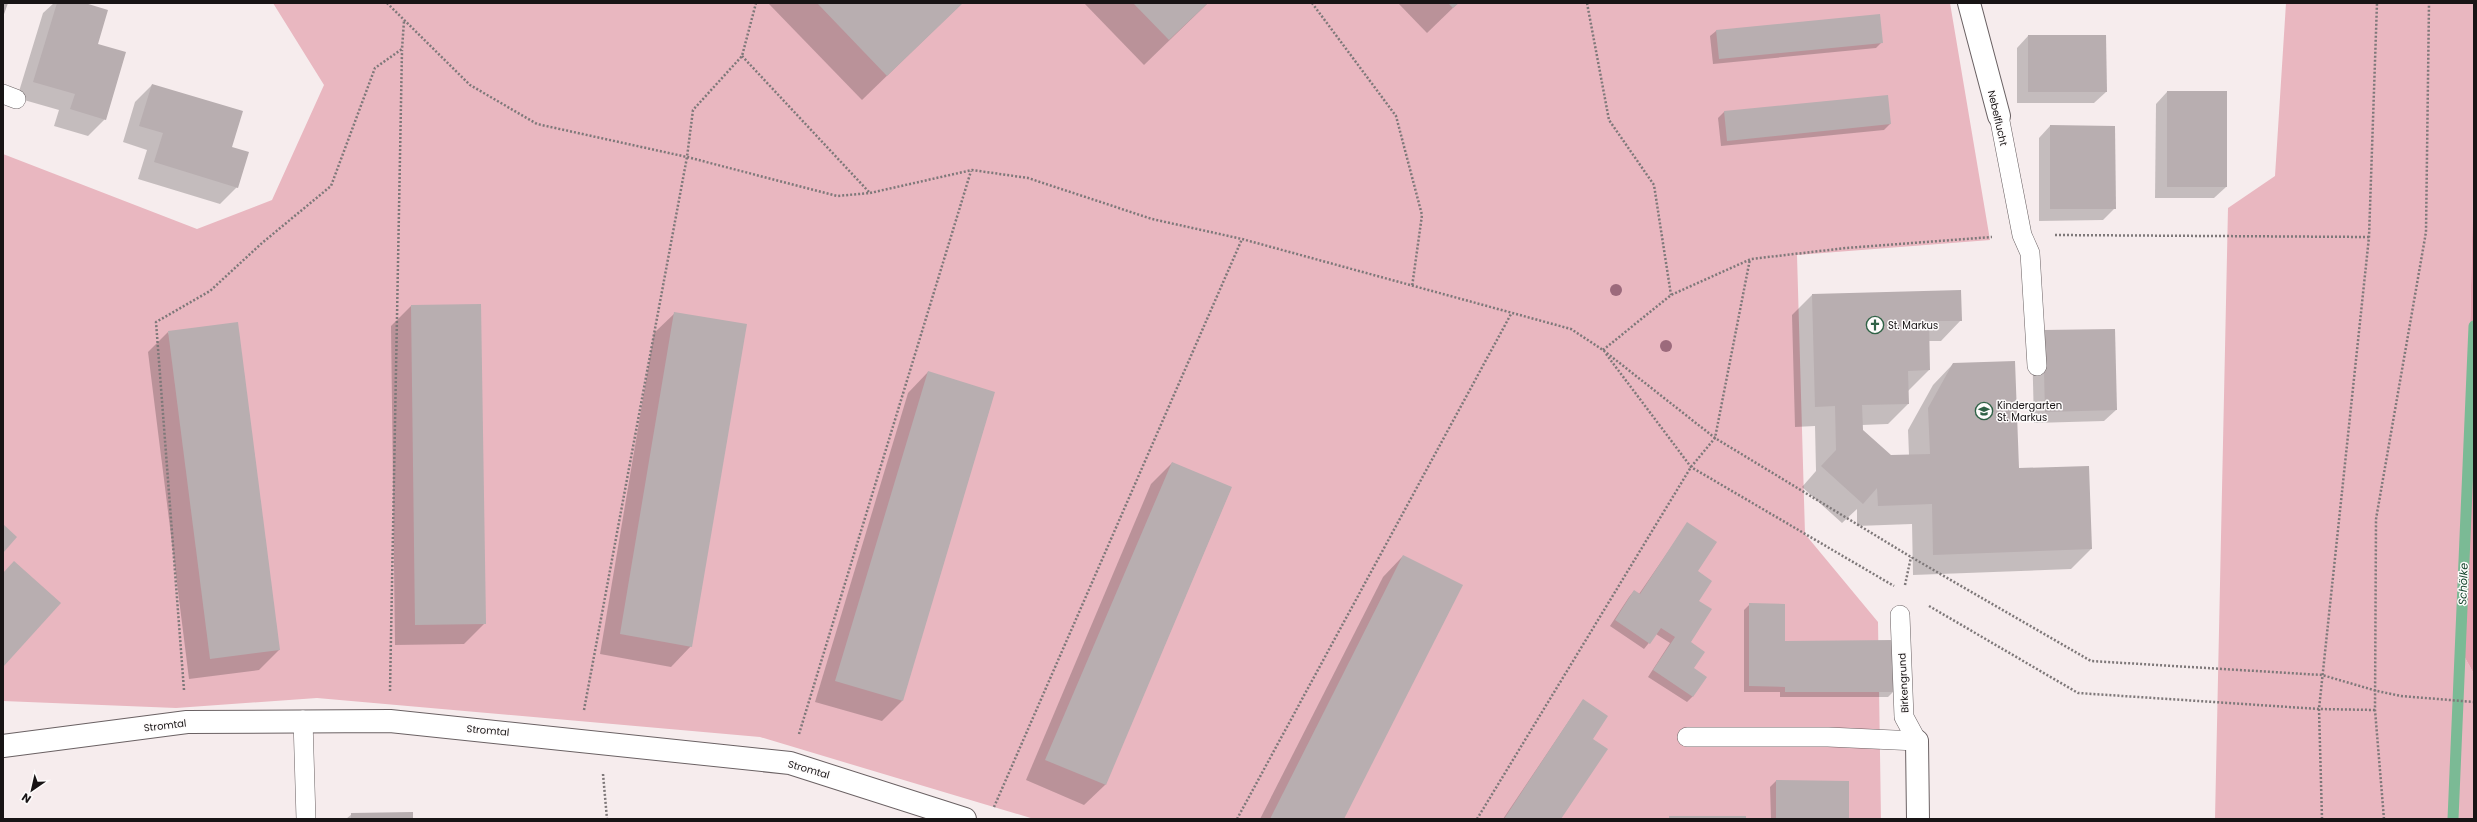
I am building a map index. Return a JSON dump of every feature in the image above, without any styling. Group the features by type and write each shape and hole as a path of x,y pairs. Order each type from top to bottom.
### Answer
{"street":[{"name":"Nebelflucht","path":"1969,3 1999,116"},
{"name":"Stromtal","path":"3,746 187,722 303,720 390,721 579,739 790,763 965,819"},
{"name":"Birkengrund","path":"1917,741 1918,819"}],"lane":[{"name":"Nebelflucht","path":"1999,116 2022,235 2030,253 2037,366"},
{"name":"Birkengrund","path":"1900,616 1904,717 1917,741"},
{"path":"303,720 306,819"},
{"path":"1687,736 1828,737 1917,741"}],"path":[{"path":"387,3 470,85 537,124 687,157 837,196 870,193 972,170 1028,178 1152,218 1242,239 1412,287 1571,329 1603,350 1715,438 1911,558 2091,661 2322,675 2377,691 2401,696 2474,702"},
{"path":"579,739 687,157 692,110 742,56 756,3"},
{"path":"1312,3 1396,116 1422,215 1412,287"},
{"path":"1587,3 1609,120 1654,185 1671,294"},
{"path":"2322,819 2319,709 2369,236 2377,3"},
{"path":"2384,819 2375,710 2377,691 2376,519 2426,232 2428,3"},
{"path":"390,721 402,49 404,21"},
{"path":"187,722 156,322 210,291 262,243 331,186 375,68 402,49"},
{"path":"742,56 870,193"},
{"path":"790,763 972,170"},
{"path":"1603,350 1671,294 1751,259 1846,248 2022,235 2369,236"},
{"path":"992,812 1242,239"},
{"path":"1477,819 1691,467 1715,438 1751,259"},
{"path":"1237,819 1511,314"},
{"path":"1603,350 1691,467 1897,587"},
{"path":"1924,603 2078,693 2319,709 2375,710"},
{"path":"601,742 607,819"}],"shaded area":[{"path":"273,3 1950,3 1990,240 1797,255 1805,534 1878,622 1881,819 1034,819 760,737 317,698 176,708 3,701 3,154 197,229 272,200 324,85"},
{"path":"2286,3 2474,3 2474,150 2470,332 2474,343 2474,469 2464,494 2464,656 2474,674 2474,819 2215,819 2228,208 2275,176"},
{"path":"2474,150 2474,343 2470,332"},
{"path":"2474,469 2474,674 2464,656 2464,494"}],"building":[{"path":"3,3 8,3 3,17"},
{"path":"57,3 85,3 108,10 98,44 126,52 106,120 70,109 75,94 33,82"},
{"path":"817,3 963,3 887,76"},
{"path":"1133,3 1208,3 1169,40"},
{"path":"1448,3 1459,3 1453,8"},
{"path":"1880,14 1883,43 1719,59 1716,30"},
{"path":"2028,35 2106,35 2107,92 2028,92"},
{"path":"152,84 243,111 232,147 249,152 238,188 154,162 163,133 139,126"},
{"path":"2167,91 2227,91 2227,187 2167,187"},
{"path":"1888,95 1891,124 1727,141 1724,111"},
{"path":"2050,125 2115,126 2116,209 2050,209"},
{"path":"1961,290 1962,321 1929,321 1930,370 1908,371 1909,404 1862,405 1863,430 1891,455 1930,454 1928,408 1953,363 2015,361 2019,468 2089,466 2092,549 1933,555 1932,504 1878,506 1877,488 1863,504 1821,466 1836,450 1835,406 1815,407 1812,294"},
{"path":"481,304 486,624 415,625 411,305"},
{"path":"674,312 747,324 692,647 620,634"},
{"path":"238,322 280,650 210,659 168,331"},
{"path":"2115,329 2117,410 2045,412 2043,330"},
{"path":"928,371 995,392 903,701 835,681"},
{"path":"1172,462 1232,487 1106,785 1045,760"},
{"path":"1687,522 1717,542 1698,571 1712,581 1699,601 1712,609 1691,642 1705,652 1694,668 1707,677 1693,697 1653,670 1675,637 1661,628 1650,644 1615,620 1634,590 1640,594"},
{"path":"3,524 17,537 3,553"},
{"path":"1403,555 1463,585 1344,819 1270,819"},
{"path":"14,561 61,603 3,667 3,573"},
{"path":"1749,603 1785,604 1785,641 1894,640 1895,692 1785,692 1785,687 1749,686"},
{"path":"1583,699 1608,716 1593,739 1608,749 1561,819 1504,819"},
{"path":"1776,780 1849,781 1849,819 1776,819"},
{"path":"413,812 413,819 351,819 351,813"},
{"path":"1669,816 1746,816 1746,819 1669,819"}],"waterway":[{"name":"Schölke","path":"2453,819 2474,326"}],"place":[{"name":"St. Markus","path":"1875,325"},
{"name":"Kindergarten St. Markus","path":"1984,411"}]}
